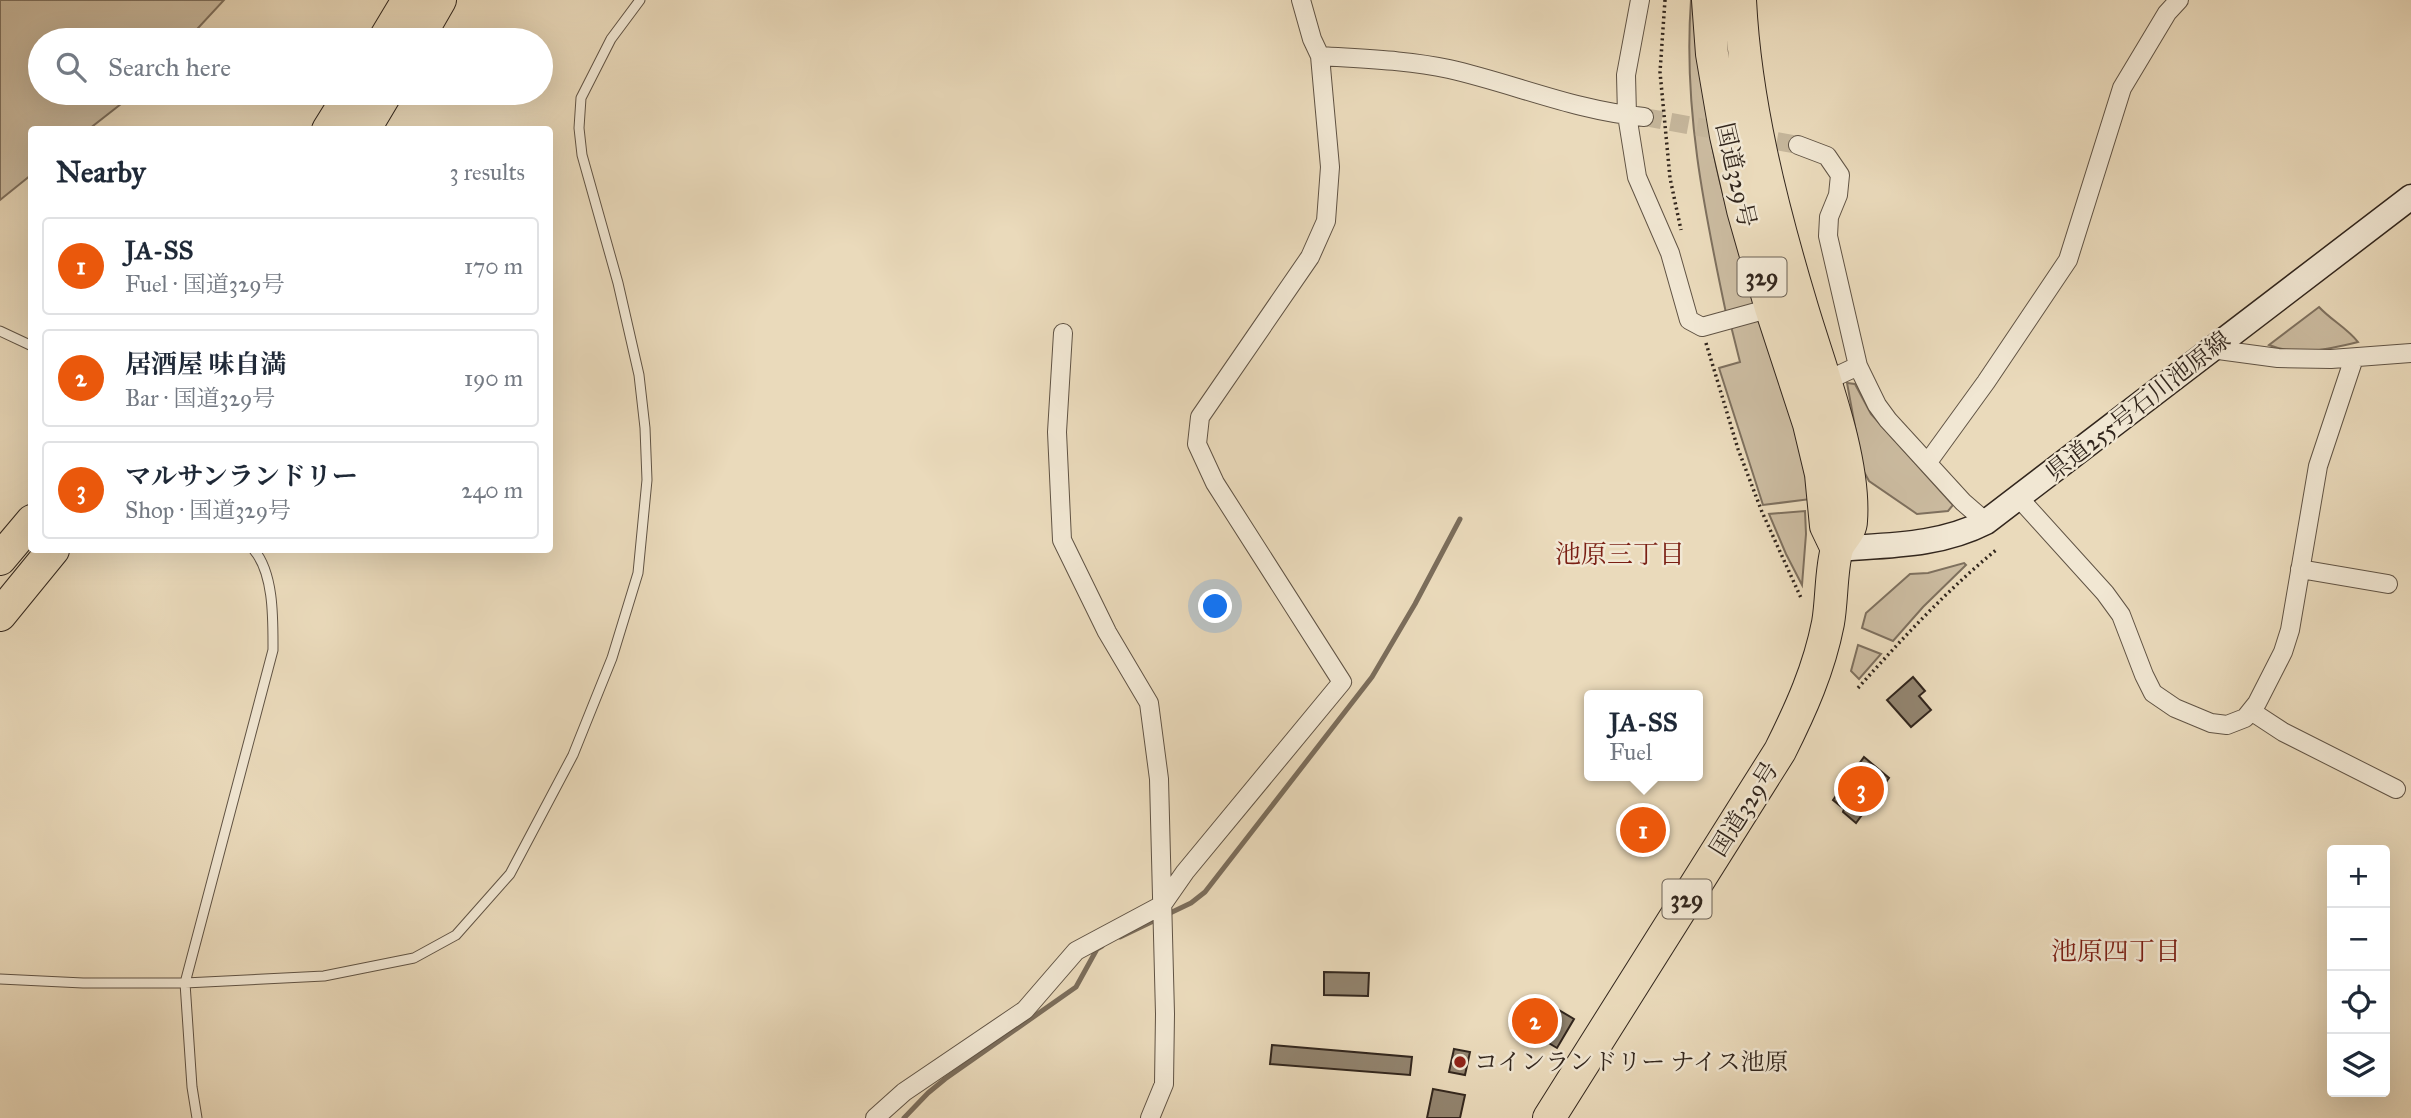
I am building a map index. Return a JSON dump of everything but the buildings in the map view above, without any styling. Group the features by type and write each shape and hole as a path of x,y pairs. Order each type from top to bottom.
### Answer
{"highway":[{"path":"391,28 408,0"},
{"path":"424,28 440,0"},
{"name":"国道329号","path":"1707,0 1712,54 1726,136 1743,211 1771,309 1810,424 1821,474 1826,526 1837,549"},
{"name":"国道329号","path":"1549,1118 1780,751 1804,703 1822,648 1837,549 1852,525 1851,500 1841,438 1796,285 1758,130 1745,53 1740,0"},
{"path":"330,126 344,105"},
{"path":"366,126 379,105"},
{"path":"0,559 28,526"},
{"path":"0,615 51,553"}],"main road":[{"name":"県道255号石川池原線","path":"1837,549 1932,542 1965,533 1986,522 2411,197"}],"street":[{"path":"875,1118 904,1092 1025,1010 1076,951 1162,906 1185,872 1342,682 1215,483 1197,444 1200,417 1310,257 1326,221 1330,167 1320,56 1312,39 1301,0"},
{"path":"1640,0 1626,75 1635,116 1637,177 1670,253 1689,320 1702,327 1771,309"},
{"path":"1928,461 1986,382 2068,260 2122,88 2167,13 2179,0"},
{"path":"1320,56 1394,60 1450,69 1578,106 1635,116"},
{"path":"1798,145 1827,156 1840,175 1838,195 1829,217 1828,236 1858,366 1877,405 1963,502 1986,522"},
{"path":"1063,333 1057,432 1062,540 1107,632 1149,703 1159,779 1166,1014 1164,1084 1150,1118"},
{"path":"2211,349 2278,358 2354,358 2411,353"},
{"path":"2019,498 2105,593 2121,615 2153,693 2175,708 2211,723 2227,725 2245,718 2283,652 2290,630 2318,466 2354,358"},
{"path":"1824,382 1858,366"},
{"path":"2300,569 2388,584"},
{"path":"2251,711 2283,732 2396,789"}],"lane":[{"path":"0,979 83,983 185,983 324,976 414,958 456,935 510,874 573,755 612,658 638,573 647,480 646,428 639,375 618,283 582,155 579,128 580,98 611,39 640,0"},
{"path":"0,331 28,344"},
{"path":"197,1118 192,1087 185,983 273,650 273,606 257,553"}],"path":[{"path":"1858,688 1892,650 1976,566 1996,550"}],"shaded area":[{"path":"0,0 224,0 198,28 28,28 28,105 120,105 93,126 28,126 28,177 0,200"},
{"path":"1691,0 1694,0 1707,113 1717,170 1757,306 1726,313 1697,158 1690,79"},
{"path":"2319,307 2358,342 2302,351 2269,345"},
{"path":"1759,318 1792,418 1811,499 1763,505 1719,368 1740,362 1731,326"},
{"path":"1847,383 1855,384 1871,414 1953,505 1948,511 1917,514 1869,481 1863,470"},
{"path":"1805,511 1806,534 1802,585 1769,514"},
{"path":"1964,563 1966,565 1893,641 1862,628 1866,613 1910,574 1928,573"},
{"path":"1858,645 1881,654 1859,679 1851,671"}],"waterway":[{"path":"1120,937 1191,903 1205,892 1372,677 1460,519"},
{"path":"904,1118 945,1079 1076,987 1097,949 1102,946"}],"tunnel":[{"path":"1644,117 1798,145"}],"place":[{"name":"マルサンランドリー","path":"1861,789"},
{"name":"JA-SS","path":"1643,830"},
{"name":"居酒屋 味自満","path":"1535,1021"},
{"name":"コインランドリー ナイス池原","path":"1460,1062"}],"district":[{"name":"池原三丁目","path":"1620,554"},
{"name":"池原四丁目","path":"2116,951"}]}
